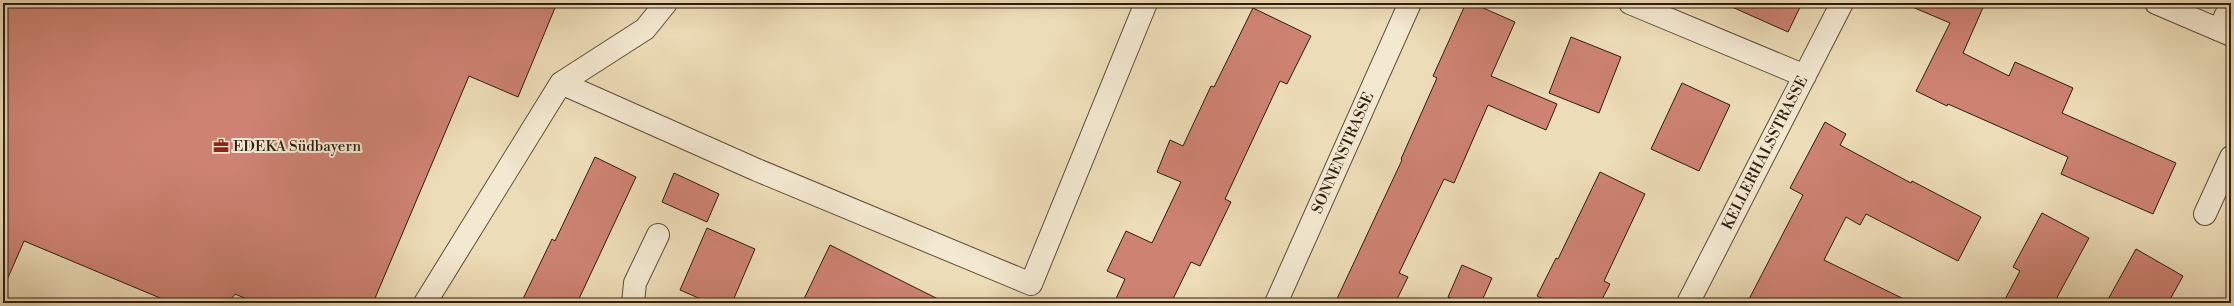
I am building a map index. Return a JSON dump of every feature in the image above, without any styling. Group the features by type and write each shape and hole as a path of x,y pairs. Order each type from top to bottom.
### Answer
{"street":[{"path":"425,303 561,82 645,29 666,3"},
{"path":"561,82 757,170 1031,284 1146,3"},
{"name":"SONNENSTRASSE","path":"1276,303 1410,3"},
{"path":"1630,3 1805,76"},
{"name":"KELLERHALSSTRASSE","path":"1688,303 1842,3"},
{"path":"2156,3 2225,33 2231,4"},
{"path":"2205,214 2231,157"},
{"path":"633,303 635,283 658,235"}],"building":[{"name":"EDEKA Südbayern","path":"3,3 557,3 518,97 469,76 373,303 256,303 235,294 228,303 172,303 24,241 3,289"},
{"path":"1466,3 1472,3 1515,22 1491,76 1557,104 1546,130 1488,105 1454,183 1444,179 1399,273 1408,277 1395,303 1335,303 1402,160 1401,159 1437,78 1433,76"},
{"path":"1723,3 1802,3 1788,32"},
{"path":"1903,3 1985,3 1963,53 2009,76 2015,62 2073,88 2062,113 2176,163 2153,214 2061,174 2068,157 1948,104 1947,106 1916,91 1950,23"},
{"path":"1253,8 1311,36 1287,84 1280,81 1225,199 1231,202 1200,266 1191,262 1171,303 1114,303 1125,279 1107,271 1126,231 1152,243 1181,182 1157,172 1170,140 1183,146 1211,86 1214,87"},
{"path":"1571,37 1621,57 1599,113 1549,93"},
{"path":"1682,83 1730,105 1699,171 1651,149"},
{"path":"1825,122 1846,134 1840,145 1911,183 1912,181 1981,217 1958,261 1866,214 1860,225 1846,217 1824,260 1912,303 1747,303 1803,195 1790,188"},
{"path":"595,157 636,177 577,303 521,303 552,239 555,241"},
{"path":"1600,172 1645,194 1604,281 1610,284 1600,303 1551,303 1537,296 1556,258 1558,259"},
{"path":"674,173 719,194 707,222 662,202"},
{"path":"2042,213 2089,238 2054,303 2003,303 2020,271 2013,267"},
{"path":"707,228 755,249 732,303 710,303 680,290"},
{"path":"830,245 946,303 802,303"},
{"path":"2136,249 2183,276 2168,303 2106,303"},
{"path":"1462,265 1492,278 1481,303 1463,303 1448,297"}],"place":[{"name":"EDEKA Südbayern","path":"221,146"}]}
